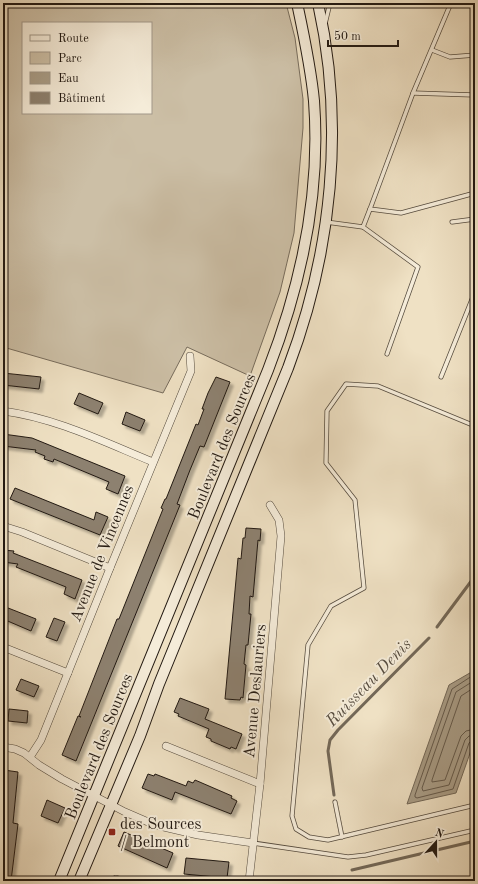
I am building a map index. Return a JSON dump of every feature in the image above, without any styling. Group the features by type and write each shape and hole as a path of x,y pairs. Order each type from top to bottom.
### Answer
{"main road":[{"name":"Boulevard des Sources","path":"59,881 268,370 295,292 310,215 314,177 315,136 312,80 297,3"},
{"name":"Boulevard des Sources","path":"79,881 148,717 158,684 293,354 311,298 326,222 331,180 332,130 330,81 318,3"}],"street":[{"name":"Avenue de Vincennes","path":"30,757 42,740 110,568 191,371 190,356"},
{"path":"3,411 53,422 153,462"},
{"name":"Avenue Deslauriers","path":"249,881 260,784 281,536 279,520 270,505"},
{"path":"3,526 22,532 110,568"},
{"path":"3,647 68,673"},
{"path":"166,746 260,784"},
{"path":"3,747 20,751 62,779 125,812 155,825 198,835 253,843"}],"lane":[{"path":"323,31 330,3"},
{"path":"363,227 413,93 451,3"},
{"path":"432,50 450,58 475,55"},
{"path":"413,93 474,95 475,100"},
{"path":"370,209 401,213 475,193"},
{"path":"452,222 475,219"},
{"path":"326,222 363,227 418,267 387,354"},
{"path":"441,377 475,292"},
{"path":"475,426 378,386 346,384 327,411 326,462 355,500 364,588 331,606 308,644 292,816 296,829 309,837 328,840 475,805"},
{"path":"335,802 342,836"},
{"path":"253,843 348,857 366,855 475,830"}],"green space":[{"path":"3,3 286,3 295,38 303,99 303,128 294,233 280,292 250,376 187,347 163,393 3,347"}],"water":[{"path":"475,670 475,739 456,793 407,804 449,685"}],"building":[{"path":"3,373 41,377 39,389 3,385"},
{"path":"216,377 230,382 204,447 200,446 190,470 177,504 180,505 76,761 62,755 78,716 81,717 79,716 117,619 119,619 163,509 161,508 196,424 198,425 208,393"},
{"path":"79,393 103,403 98,414 74,404"},
{"path":"126,412 145,420 140,431 122,424"},
{"path":"3,434 32,438 125,476 118,494 106,489 109,482 54,459 53,462 44,459 45,456 35,452 36,450 3,446"},
{"path":"15,488 94,520 96,512 108,517 100,535 10,499"},
{"path":"246,528 261,529 260,541 258,540 253,597 250,596 249,614 251,614 248,645 246,645 244,664 246,665 243,698 241,697 240,700 225,699 238,558 241,559 243,538 245,538"},
{"path":"3,550 14,551 13,553 82,580 75,599 64,594 66,587 16,567 18,564 3,562"},
{"path":"3,606 36,619 31,631 3,619"},
{"path":"54,618 65,622 57,641 46,637"},
{"path":"21,679 39,686 34,697 16,690"},
{"path":"180,698 209,709 205,719 242,734 236,749 231,747 230,749 211,741 211,739 206,737 209,729 178,716 179,714 174,712"},
{"path":"9,709 28,711 27,723 8,721"},
{"path":"4,770 18,772 13,823 18,824 11,881 3,881"},
{"path":"148,774 154,776 155,774 186,786 188,781 193,783 195,780 232,796 231,798 237,801 231,814 175,792 172,800 142,788"},
{"path":"47,800 65,808 58,823 41,816"},
{"path":"124,832 173,853 167,868 118,846"},
{"path":"186,858 229,862 227,878 184,874"}],"waterway":[{"name":"Ruisseau Denis","path":"437,627 475,576"},
{"name":"Ruisseau Denis","path":"334,795 328,751 330,740 338,730 429,638"},
{"path":"352,870 475,841"}],"place":[{"name":"des Sources / Belmont","path":"112,832"}]}
